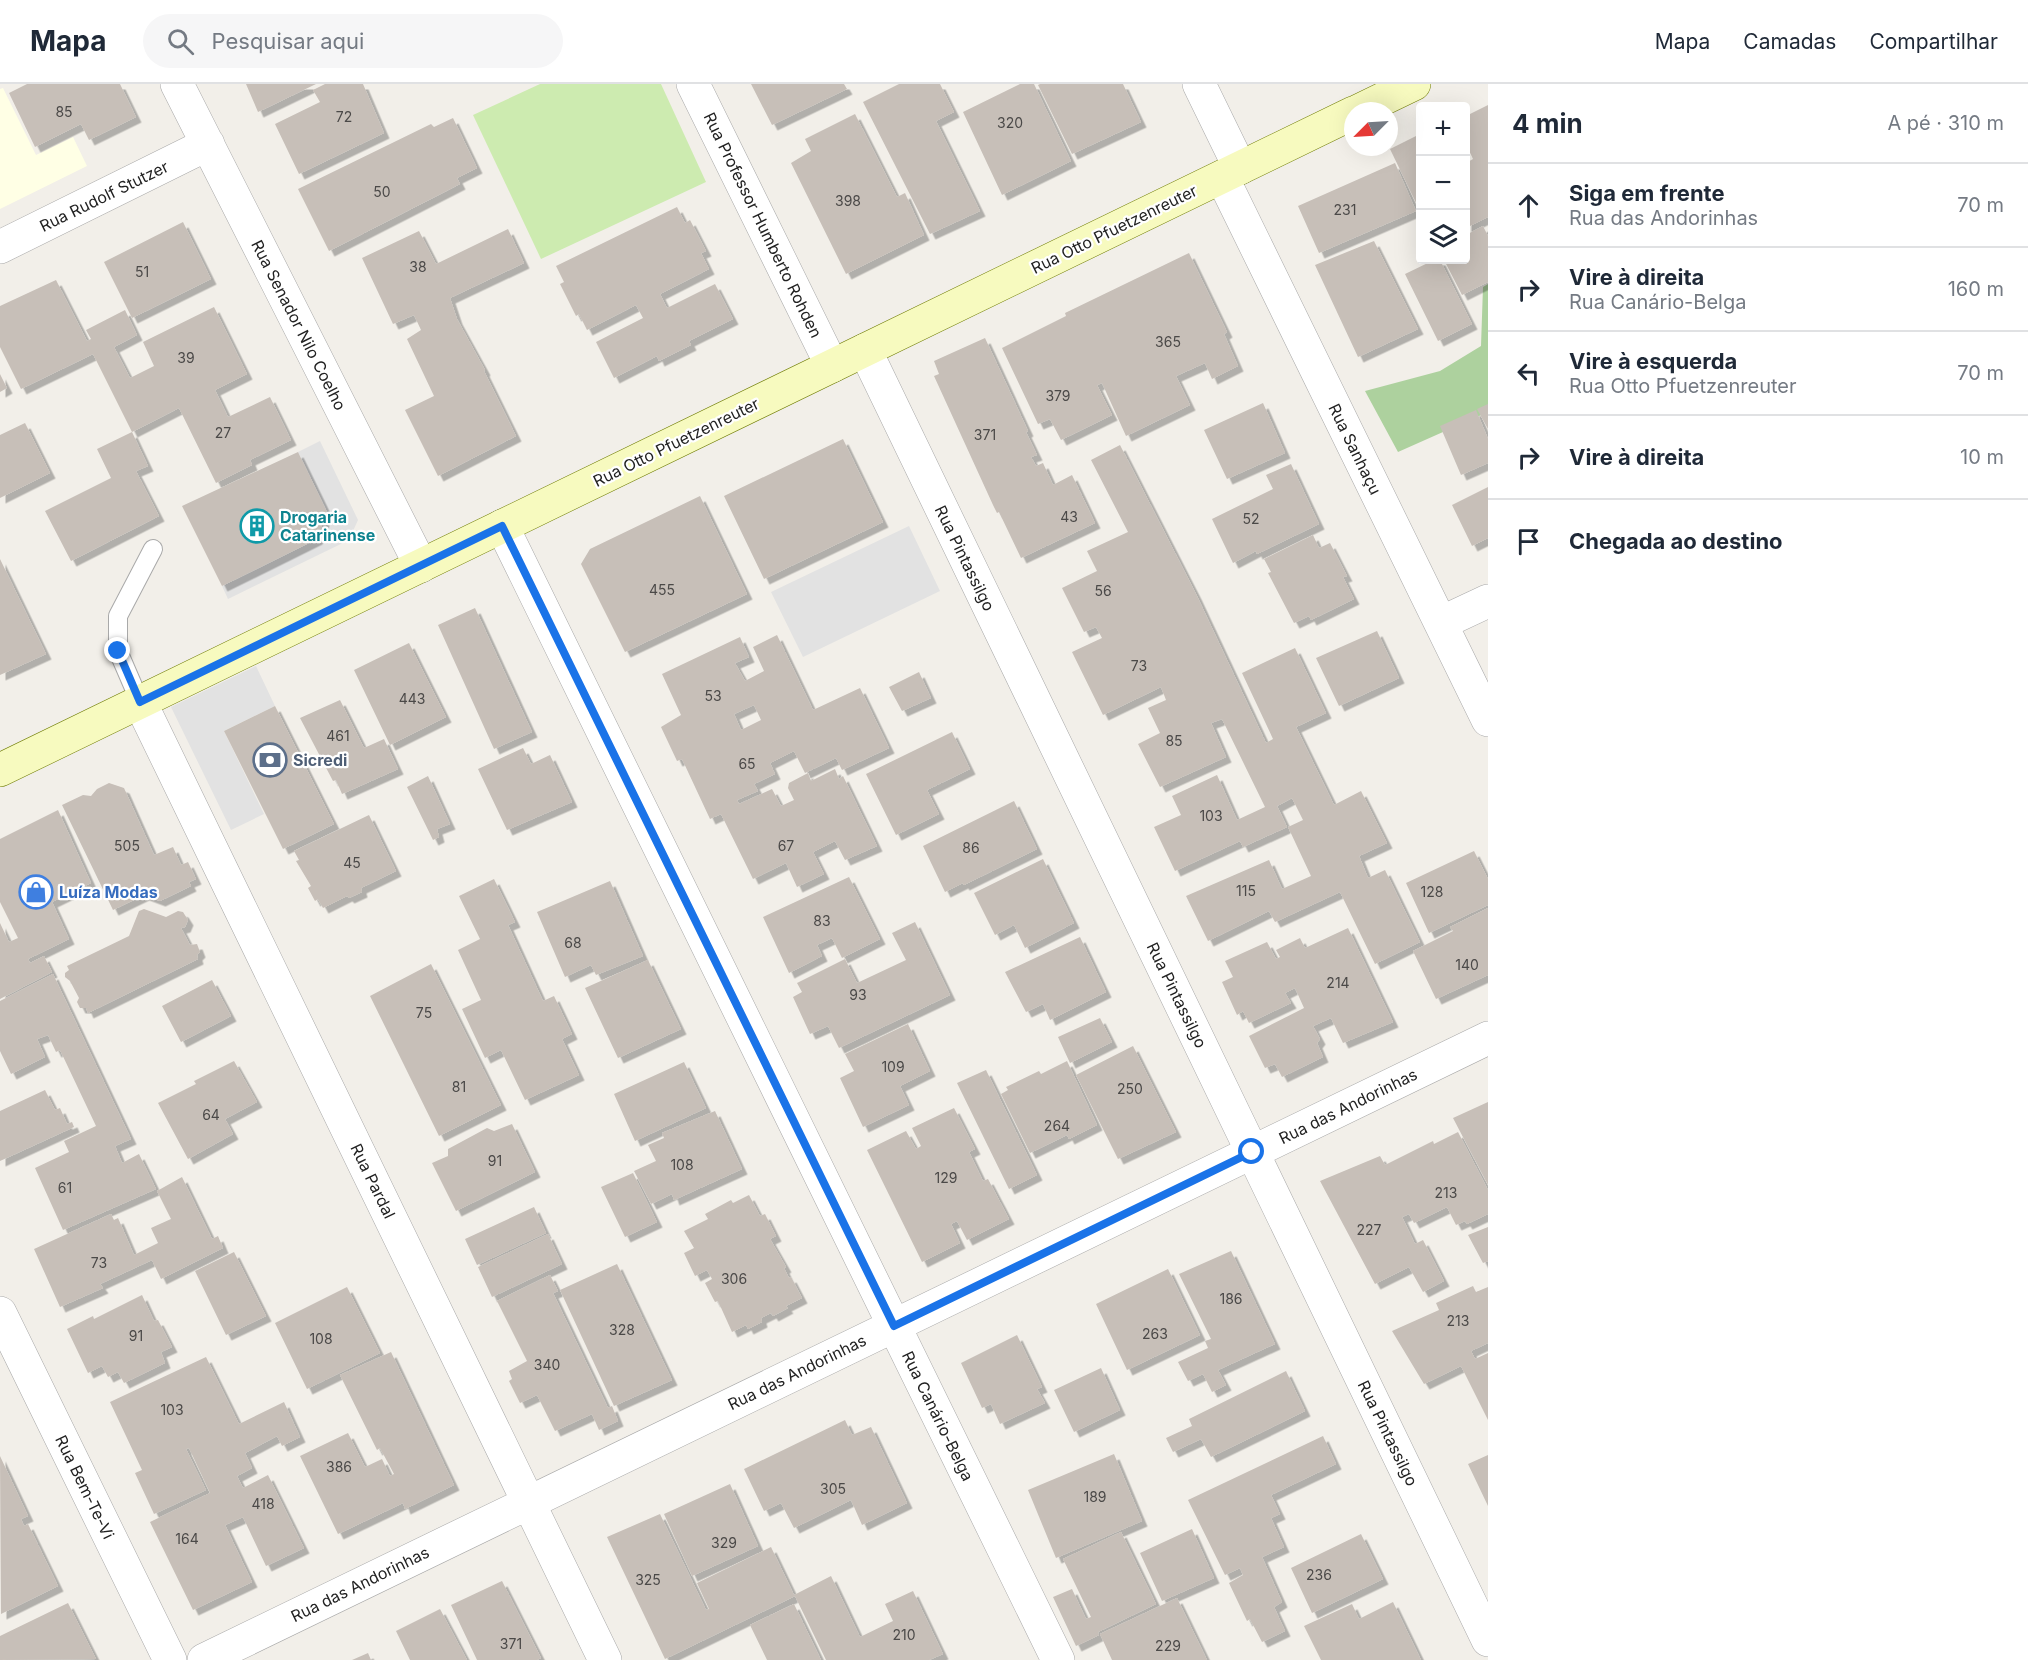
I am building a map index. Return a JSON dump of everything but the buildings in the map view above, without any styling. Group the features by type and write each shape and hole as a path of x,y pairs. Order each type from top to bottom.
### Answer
{"main road":[{"path":"1377,102 1414,84"},
{"name":"Rua Otto Pfuetzenreuter","path":"0,770 1344,117"}],"street":[{"name":"Rua Senador Nilo Coelho","path":"177,84 421,566"},
{"name":"Rua Professor Humberto Rohden","path":"693,84 832,366"},
{"name":"Rua Sanhaçu","path":"1199,84 1231,172 1488,720"},
{"name":"Rua Rudolf Stutzer","path":"0,247 207,144"},
{"name":"Rua Pintassilgo","path":"865,350 1488,1640"},
{"name":"Rua Canário-Belga","path":"502,526 1058,1660"},
{"path":"1441,623 1488,601"},
{"name":"Rua Pardal","path":"140,702 605,1660"},
{"name":"Rua das Andorinhas","path":"204,1660 1488,1038"},
{"name":"Rua Bem-Te-Vi","path":"0,1313 170,1660"}],"lane":[{"path":"140,702 118,651 118,616 153,549"}],"shaded area":[{"path":"3,88 36,155 73,137 87,166 0,209 0,89"},
{"path":"320,441 358,520 349,540 228,599 222,586 317,539 327,512 298,452"},
{"path":"909,526 940,591 803,657 771,592"},
{"path":"256,666 275,706 224,731 264,814 231,830 171,707"}],"green space":[{"path":"540,84 661,84 706,182 541,259 473,115"},
{"path":"1488,284 1488,412 1398,452 1365,391 1440,371 1481,346 1483,287"}],"place":[{"name":"Drogaria Catarinense","path":"257,526"},
{"name":"Sicredi","path":"270,760"},
{"name":"Luíza Modas","path":"36,892"}],"route":[{"path":"118,651 140,702 502,526 894,1326 1252,1152"}]}
